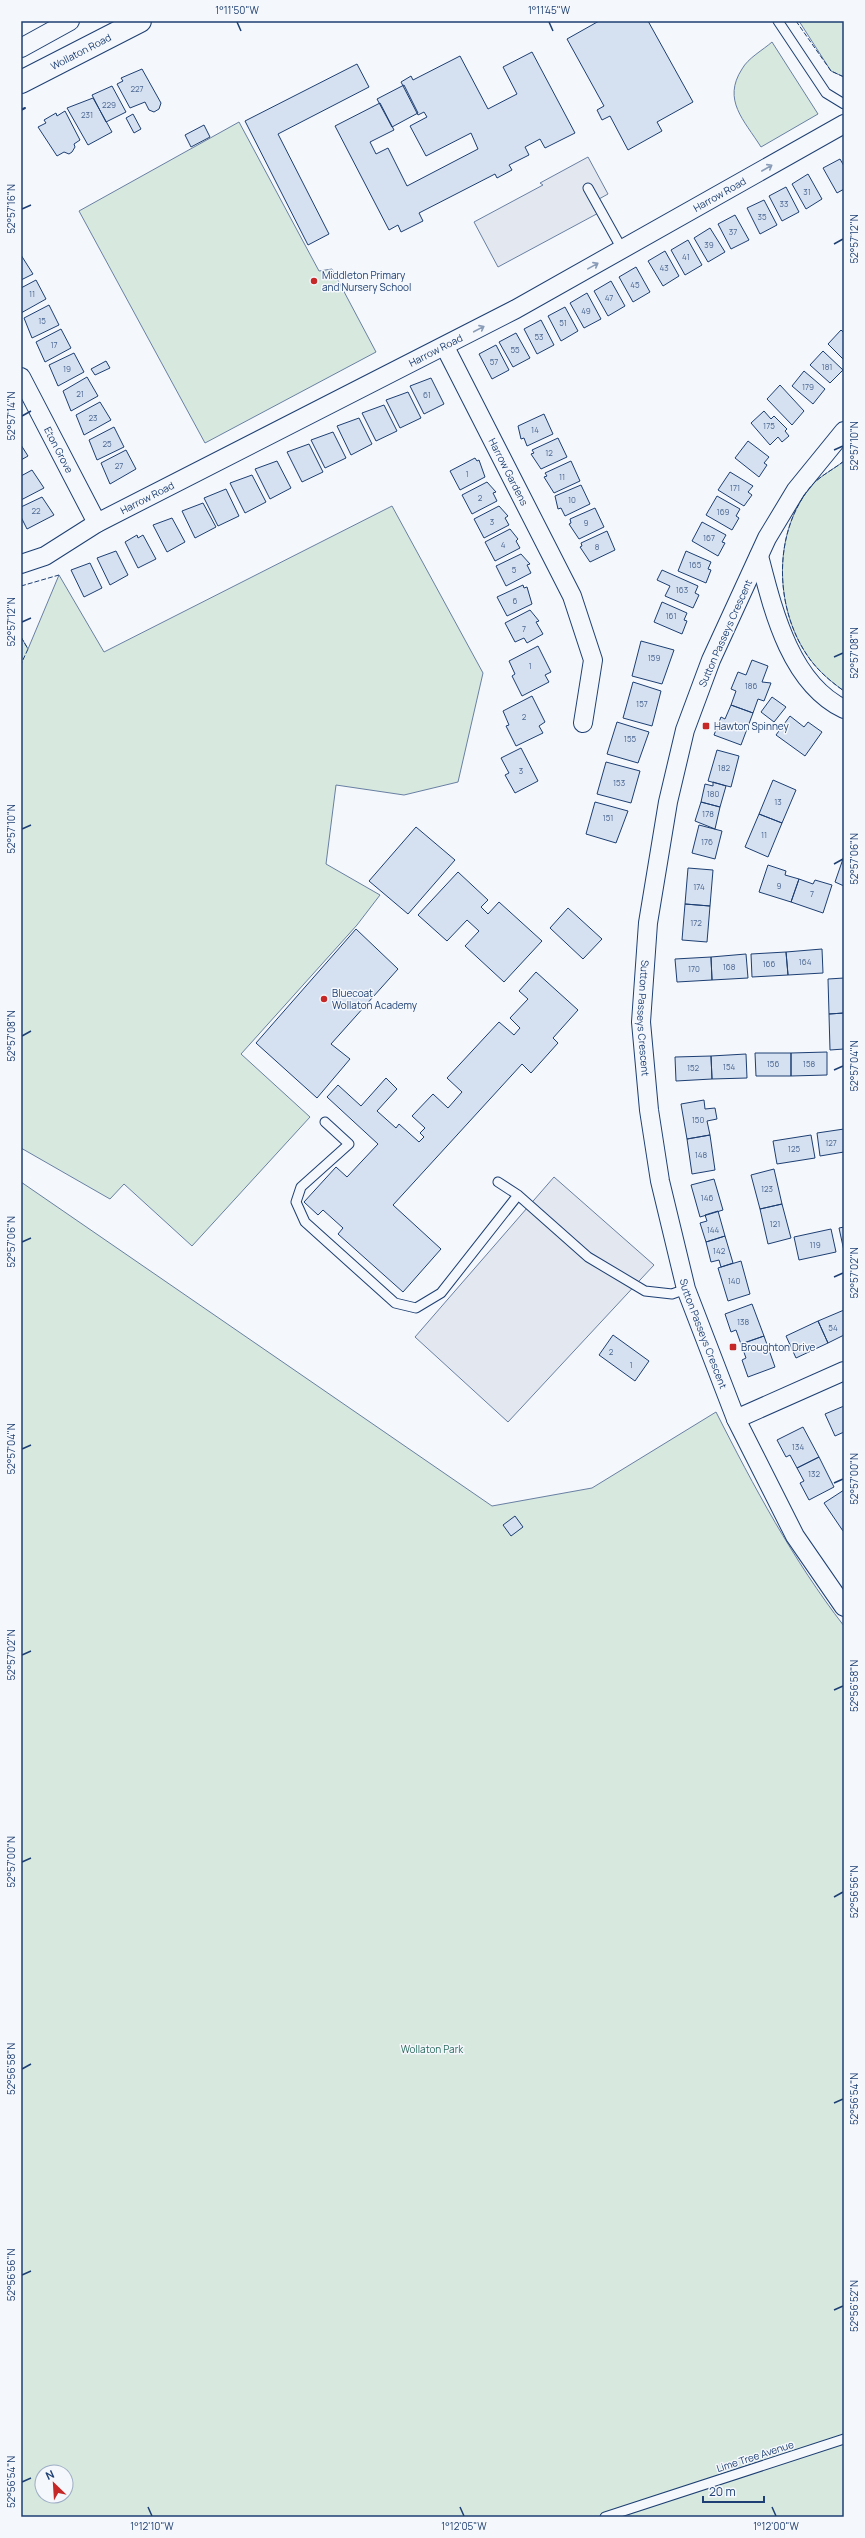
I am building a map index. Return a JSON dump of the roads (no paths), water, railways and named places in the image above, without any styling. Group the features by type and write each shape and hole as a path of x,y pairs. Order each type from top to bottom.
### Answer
{"main road":[{"name":"Wollaton Road","path":"21,82 140,21"}],"street":[{"path":"21,48 70,21"},
{"name":"Harrow Road","path":"21,564 45,556 97,523 445,347 622,250 844,124"},
{"name":"Harrow Gardens","path":"445,347 572,596 593,660 583,723"},
{"name":"Eton Grove","path":"21,377 97,523"},
{"name":"Sutton Passeys Crescent","path":"844,431 796,490 759,556 711,660 685,730 668,802 648,923 641,1022 649,1110 660,1181 686,1289 736,1419 795,1536 844,1607"},
{"path":"759,556 770,597 783,635 805,676 828,701 844,709"},
{"path":"736,1419 844,1371"}],"lane":[{"path":"778,21 826,93 844,104"},
{"path":"588,188 622,250"},
{"path":"325,1122 349,1144 301,1187 296,1202 304,1222 395,1303 416,1308 441,1293 518,1195"},
{"path":"498,1182 518,1195 588,1257 645,1291 672,1294 686,1289"},
{"name":"Lime Tree Avenue","path":"605,2517 844,2439"}],"place":[{"name":"Middleton Primary and Nursery School","path":"314,281"},
{"name":"Hawton Spinney","path":"706,726"},
{"name":"Bluecoat Wollaton Academy","path":"324,999"},
{"name":"Broughton Drive","path":"733,1347"}],"park label":[{"name":"Wollaton Park","path":"432,2049"}]}
